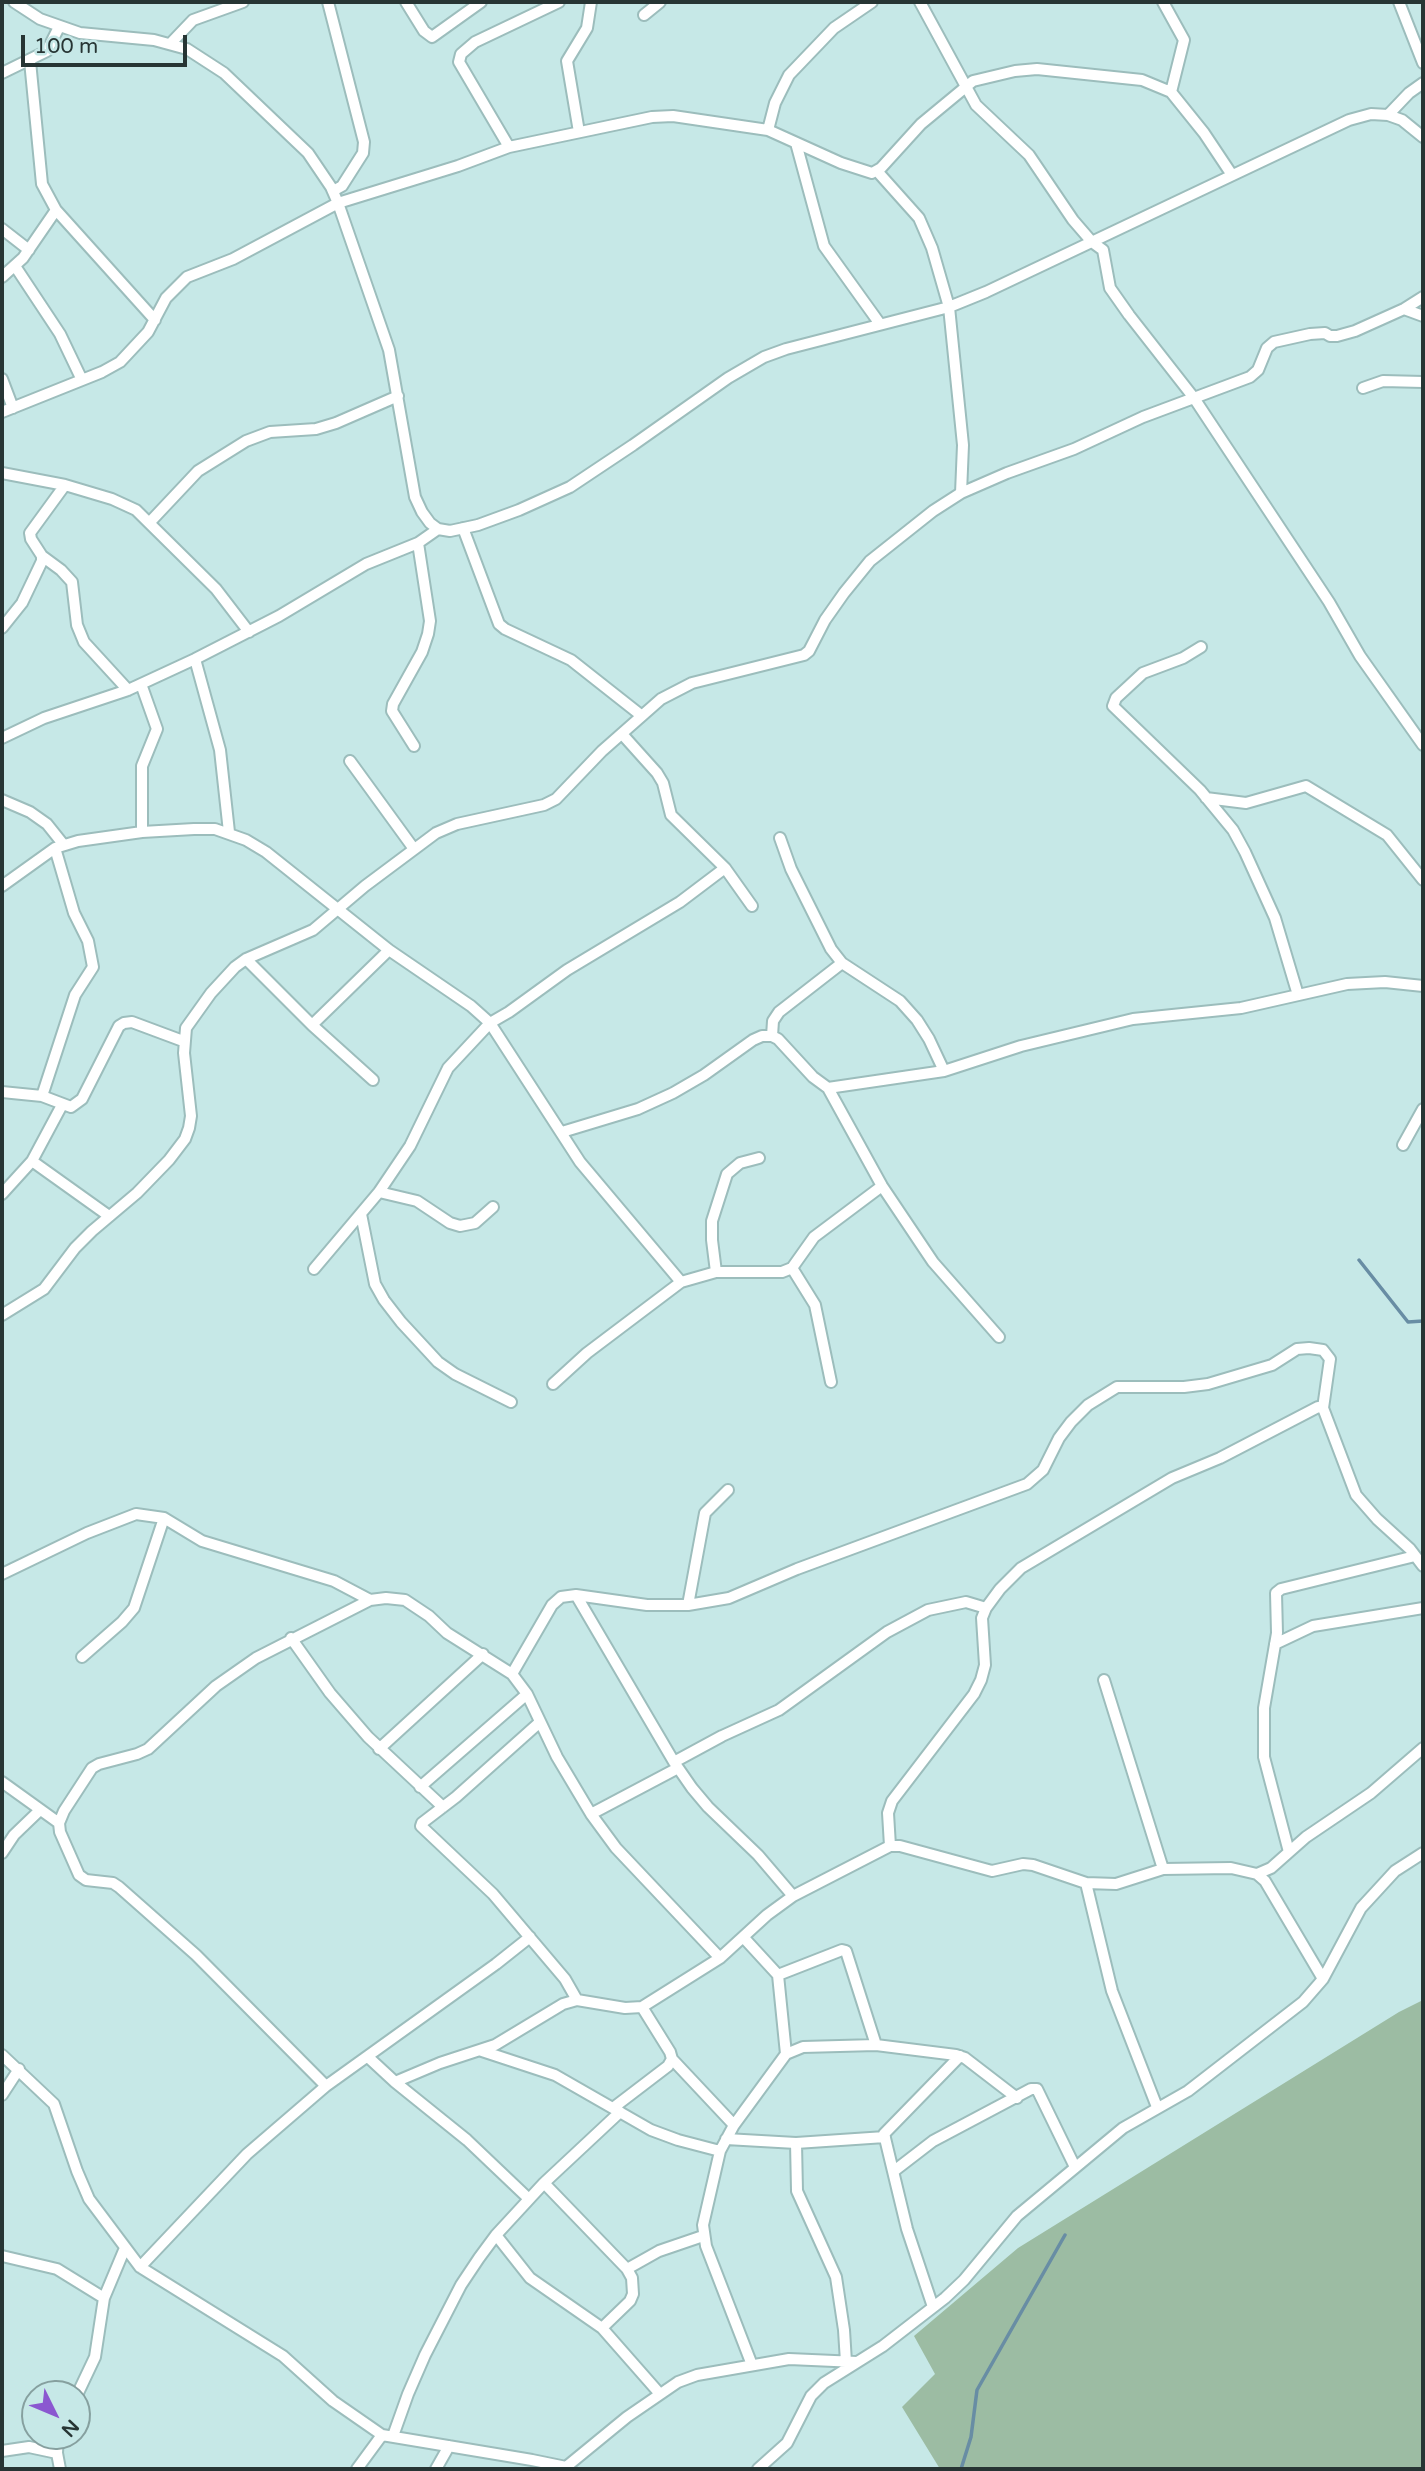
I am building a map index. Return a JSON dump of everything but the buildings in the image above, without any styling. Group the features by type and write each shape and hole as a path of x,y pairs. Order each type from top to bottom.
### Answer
{"street":[{"path":"14,2 40,19 80,33 171,43 187,49 223,73 295,139 320,168 338,203 389,350 415,496 422,512 438,529 450,531 519,510 570,487 625,452 728,378 764,357 949,307 998,287 1349,120 1371,114 1388,115 1402,120 1423,137"},
{"path":"171,43 193,20 243,2"},
{"path":"328,2 365,142 363,153 342,186 333,191"},
{"path":"407,2 424,31 432,37 481,2"},
{"path":"579,132 567,61 587,29 591,2"},
{"path":"643,15 660,2"},
{"path":"768,130 775,103 789,75 834,28 872,2"},
{"path":"920,2 965,86 983,113 1028,155 1073,220 1092,242 1103,250 1110,288 1194,398 1329,602 1360,656 1423,745"},
{"path":"1163,2 1184,40 1171,92"},
{"path":"1399,2 1423,64"},
{"path":"509,146 459,62 461,54 475,41 553,3"},
{"path":"2,73 47,51 59,27"},
{"path":"30,61 38,132 38,170 42,184 56,210 155,320"},
{"path":"2,379 7,410 120,362 135,348 155,320 166,298 187,277 233,259 338,203 458,166 509,146 652,117 673,116 768,130 868,173 877,171 921,124 965,86 981,78 1037,69 1142,80 1171,92 1204,133 1232,176"},
{"path":"1388,115 1423,83"},
{"path":"796,143 824,246 880,324"},
{"path":"877,171 919,218 932,248 949,307 963,445 961,493"},
{"path":"2,278 29,250 56,210"},
{"path":"2,229 29,250"},
{"path":"15,266 60,334 82,380"},
{"path":"2,1315 44,1289 75,1248 137,1193 185,1139 191,1116 183,1041 186,1028 225,976 246,959 313,930 436,833 457,824 544,805 556,799 602,751 661,699 692,683 804,655 825,620 870,561 961,493 1007,472 1074,449 1143,417 1254,374 1263,353 1274,342 1310,334 1325,333 1337,336 1355,331 1404,309 1423,297"},
{"path":"1404,309 1423,317"},
{"path":"1363,388 1383,381 1423,382"},
{"path":"150,522 198,471 246,441 270,432 316,429 398,396"},
{"path":"2,473 65,485 136,510 216,589 249,632"},
{"path":"65,485 30,533 31,539 43,556 72,582 77,625 84,642 128,690"},
{"path":"463,528 499,624 571,660 642,716"},
{"path":"2,738 44,718 128,690 195,659 249,632 366,564 418,543 438,529"},
{"path":"414,746 392,711 393,704 422,652 428,634 430,621 418,543"},
{"path":"2,628 22,603 43,556"},
{"path":"1201,647 1183,659 1143,673 1116,698 1114,706 1206,798 1233,830 1275,919 1298,995"},
{"path":"195,659 220,750 229,832"},
{"path":"141,684 157,729 142,766 142,832"},
{"path":"622,734 657,773 663,783 671,815 725,868 752,906"},
{"path":"350,761 414,849"},
{"path":"1206,798 1246,803 1306,786 1387,835 1423,880"},
{"path":"2,800 30,812 47,824 59,846 74,913 88,941 93,967 75,995 42,1096"},
{"path":"2,886 59,846 142,832 194,829 229,832 266,852 389,950 471,1006 490,1023 580,1162 681,1282"},
{"path":"780,838 791,869 831,949 842,963 900,1001 923,1030 944,1071"},
{"path":"314,1269 379,1192 410,1146 448,1068 490,1023 509,1013 567,970 680,902 725,868"},
{"path":"312,1025 389,950"},
{"path":"246,959 312,1025 373,1080"},
{"path":"772,1036 774,1021 779,1012 842,963"},
{"path":"828,1088 944,1071 996,1053 1133,1019 1241,1008 1347,984 1385,982 1423,986"},
{"path":"2,1092 42,1096 71,1107 82,1099 119,1026 124,1023 132,1022 183,1041"},
{"path":"562,1132 638,1109 704,1075 753,1040 772,1036 778,1039 813,1077 828,1088 882,1185 933,1262 999,1337"},
{"path":"2,1194 32,1161 62,1105"},
{"path":"1403,1145 1423,1109"},
{"path":"716,1272 712,1221 727,1174 740,1163 760,1158"},
{"path":"32,1161 110,1216"},
{"path":"553,1384 587,1353 681,1282 716,1272 782,1272 792,1268 814,1237 882,1185"},
{"path":"379,1192 417,1201 450,1223 460,1226 475,1223 493,1207"},
{"path":"361,1214 375,1284 401,1322 446,1368 511,1402"},
{"path":"792,1268 815,1304 831,1382"},
{"path":"512,1674 552,1605 561,1597 576,1595 647,1605 688,1605 729,1598 797,1569 1027,1485 1043,1470 1059,1438 1072,1422 1088,1405 1116,1387 1184,1387 1208,1384 1272,1365 1297,1349 1323,1350 1330,1359 1323,1408 1356,1495 1423,1566"},
{"path":"890,1846 888,1812 892,1801 974,1694 985,1665 982,1618 986,1608 1010,1577 1081,1531 1172,1478 1220,1458 1318,1407 1323,1408"},
{"path":"688,1605 705,1513 728,1490"},
{"path":"2,1574 130,1514 164,1518 202,1541 334,1581 370,1600"},
{"path":"82,1657 134,1608 164,1518"},
{"path":"1289,1852 1264,1756 1264,1708 1278,1621 1274,1598 1276,1593 1415,1556"},
{"path":"576,1595 676,1765 708,1807 758,1855 793,1896"},
{"path":"326,2086 196,1955 119,1887 86,1880 79,1875 60,1832 59,1822 92,1768 148,1749 216,1686 257,1658 291,1638 370,1600 405,1600 429,1616 447,1633 512,1674 527,1695 557,1757 615,1848 720,1958"},
{"path":"591,1814 722,1736 779,1710 887,1632 928,1610 967,1601 986,1608"},
{"path":"1275,1644 1313,1626 1423,1608"},
{"path":"291,1638 330,1693 379,1749 443,1807"},
{"path":"379,1749 483,1654"},
{"path":"1104,1680 1163,1869"},
{"path":"420,1787 527,1695"},
{"path":"540,1722 422,1823 422,1829 494,1894 565,1979 578,2000"},
{"path":"1257,1874 1271,1868 1306,1837 1371,1793 1423,1748"},
{"path":"2,1782 59,1822"},
{"path":"2,1853 14,1835 40,1810"},
{"path":"395,2082 440,2063 482,2052 551,2010 578,2000 625,2008 642,2007 720,1958 767,1915 793,1896 890,1846 900,1846 992,1871 1023,1864 1033,1865 1086,1883 1116,1884 1163,1869 1231,1868 1257,1874 1265,1881 1323,1979"},
{"path":"758,2469 787,2443 811,2396 824,2383 852,2362 883,2346 933,2307 964,2280 1017,2216 1123,2127 1188,2091 1303,2002 1323,1979 1361,1908 1395,1871 1423,1853"},
{"path":"1086,1883 1112,1991 1157,2108"},
{"path":"140,2267 247,2154 326,2086 530,1937"},
{"path":"744,1938 778,1975 786,2054"},
{"path":"778,1975 842,1950 846,1951 876,2045"},
{"path":"642,2007 672,2059 734,2125"},
{"path":"752,2365 704,2236 708,2199 726,2138 786,2054 803,2047 876,2045 960,2056 1017,2098"},
{"path":"482,2052 555,2075 651,2130 720,2151"},
{"path":"2,2055 54,2104 89,2200 140,2267 283,2356 333,2401 387,2436 567,2468 627,2417 678,2382 697,2375 789,2359 852,2362"},
{"path":"933,2307 907,2229 884,2134 960,2056"},
{"path":"368,2057 467,2140 529,2199"},
{"path":"357,2469 387,2436 461,2285 496,2235 617,2110 668,2066 672,2059"},
{"path":"2,2095 19,2069"},
{"path":"894,2171 933,2141 1031,2089 1037,2089 1075,2167"},
{"path":"726,2138 796,2143 885,2137"},
{"path":"796,2143 797,2192 836,2277 852,2362"},
{"path":"544,2183 632,2277 633,2294 630,2301 602,2328"},
{"path":"496,2235 530,2278 602,2328 660,2394"},
{"path":"627,2269 659,2251 704,2236"},
{"path":"84,2380 95,2357 104,2298 125,2248"},
{"path":"2,2256 57,2269 104,2298"},
{"path":"436,2469 449,2446"},
{"path":"2,2451 29,2447 57,2453"},
{"path":"57,2450 60,2469"}],"green space":[{"path":"1423,2000 1423,2469 940,2469 902,2407 935,2374 914,2336 1018,2248 1399,2012"}],"waterway":[{"path":"1359,1260 1408,1322 1423,1321"},
{"path":"961,2469 971,2437 977,2390 1065,2235"}]}
